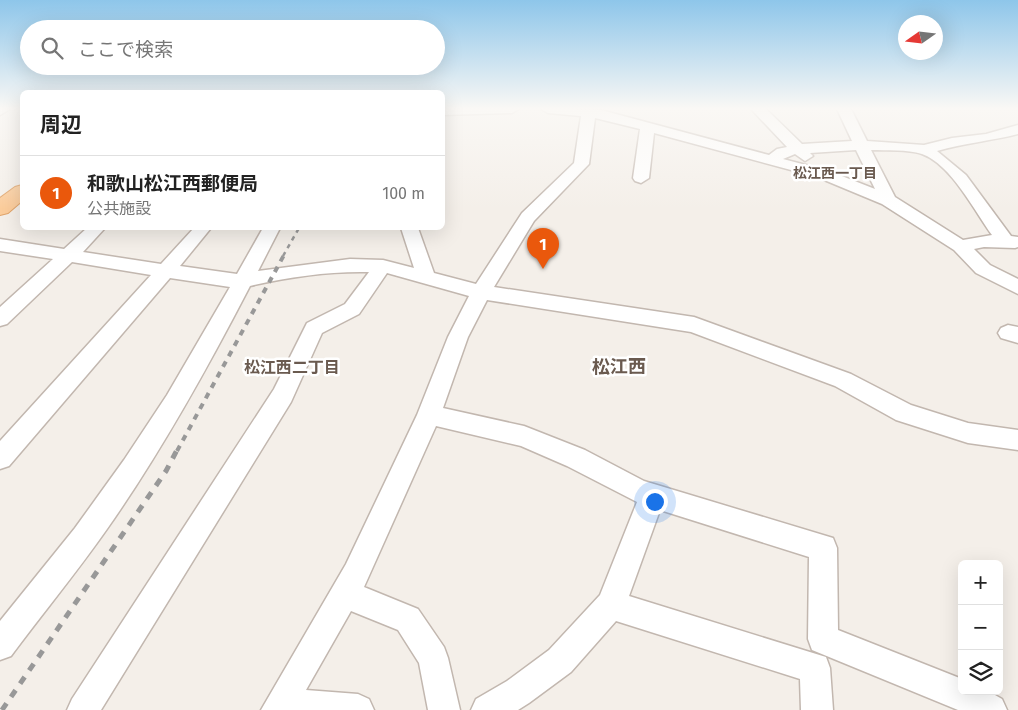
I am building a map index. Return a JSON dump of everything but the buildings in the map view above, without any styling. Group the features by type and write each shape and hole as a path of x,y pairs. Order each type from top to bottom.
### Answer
{"main road":[{"path":"0,208 20,193"}],"street":[{"path":"358,710 279,707 356,574 429,414 458,337 481,292 514,236 528,217 581,164 584,142"},
{"path":"641,178 646,142"},
{"path":"707,142 823,174 888,200 960,246 983,269 1014,282"},
{"path":"791,142 823,174"},
{"path":"861,142 888,200"},
{"path":"925,150 952,142"},
{"path":"772,160 782,152 798,149 863,145 925,150 940,157 966,186 987,220 1012,242"},
{"path":"0,319 95,230"},
{"path":"0,458 201,230"},
{"path":"0,645 110,503 146,450 271,230"},
{"path":"411,230 426,277"},
{"path":"960,246 984,241 1012,242"},
{"path":"0,245 226,280 244,280 275,274 350,265 383,266 481,292 551,301 694,325 843,380 904,413 968,433 1018,440"},
{"path":"83,710 283,395 314,328 352,309 383,266"},
{"path":"429,414 524,436 653,496 823,548 823,639 966,697 992,710"},
{"path":"487,710 518,692 560,662 611,605 653,496"},
{"path":"344,594 408,619 433,658 444,710"},
{"path":"611,605 814,668 817,710"}],"railway":[{"path":"283,256 298,230"},
{"path":"177,451 284,255"},
{"path":"2,710 166,471 177,450"}],"place":[{"name":"和歌山松江西郵便局","path":"543,269"}],"district":[{"name":"松江西一丁目","path":"835,173"},
{"name":"松江西二丁目","path":"292,367"},
{"name":"松江西","path":"619,367"}]}
